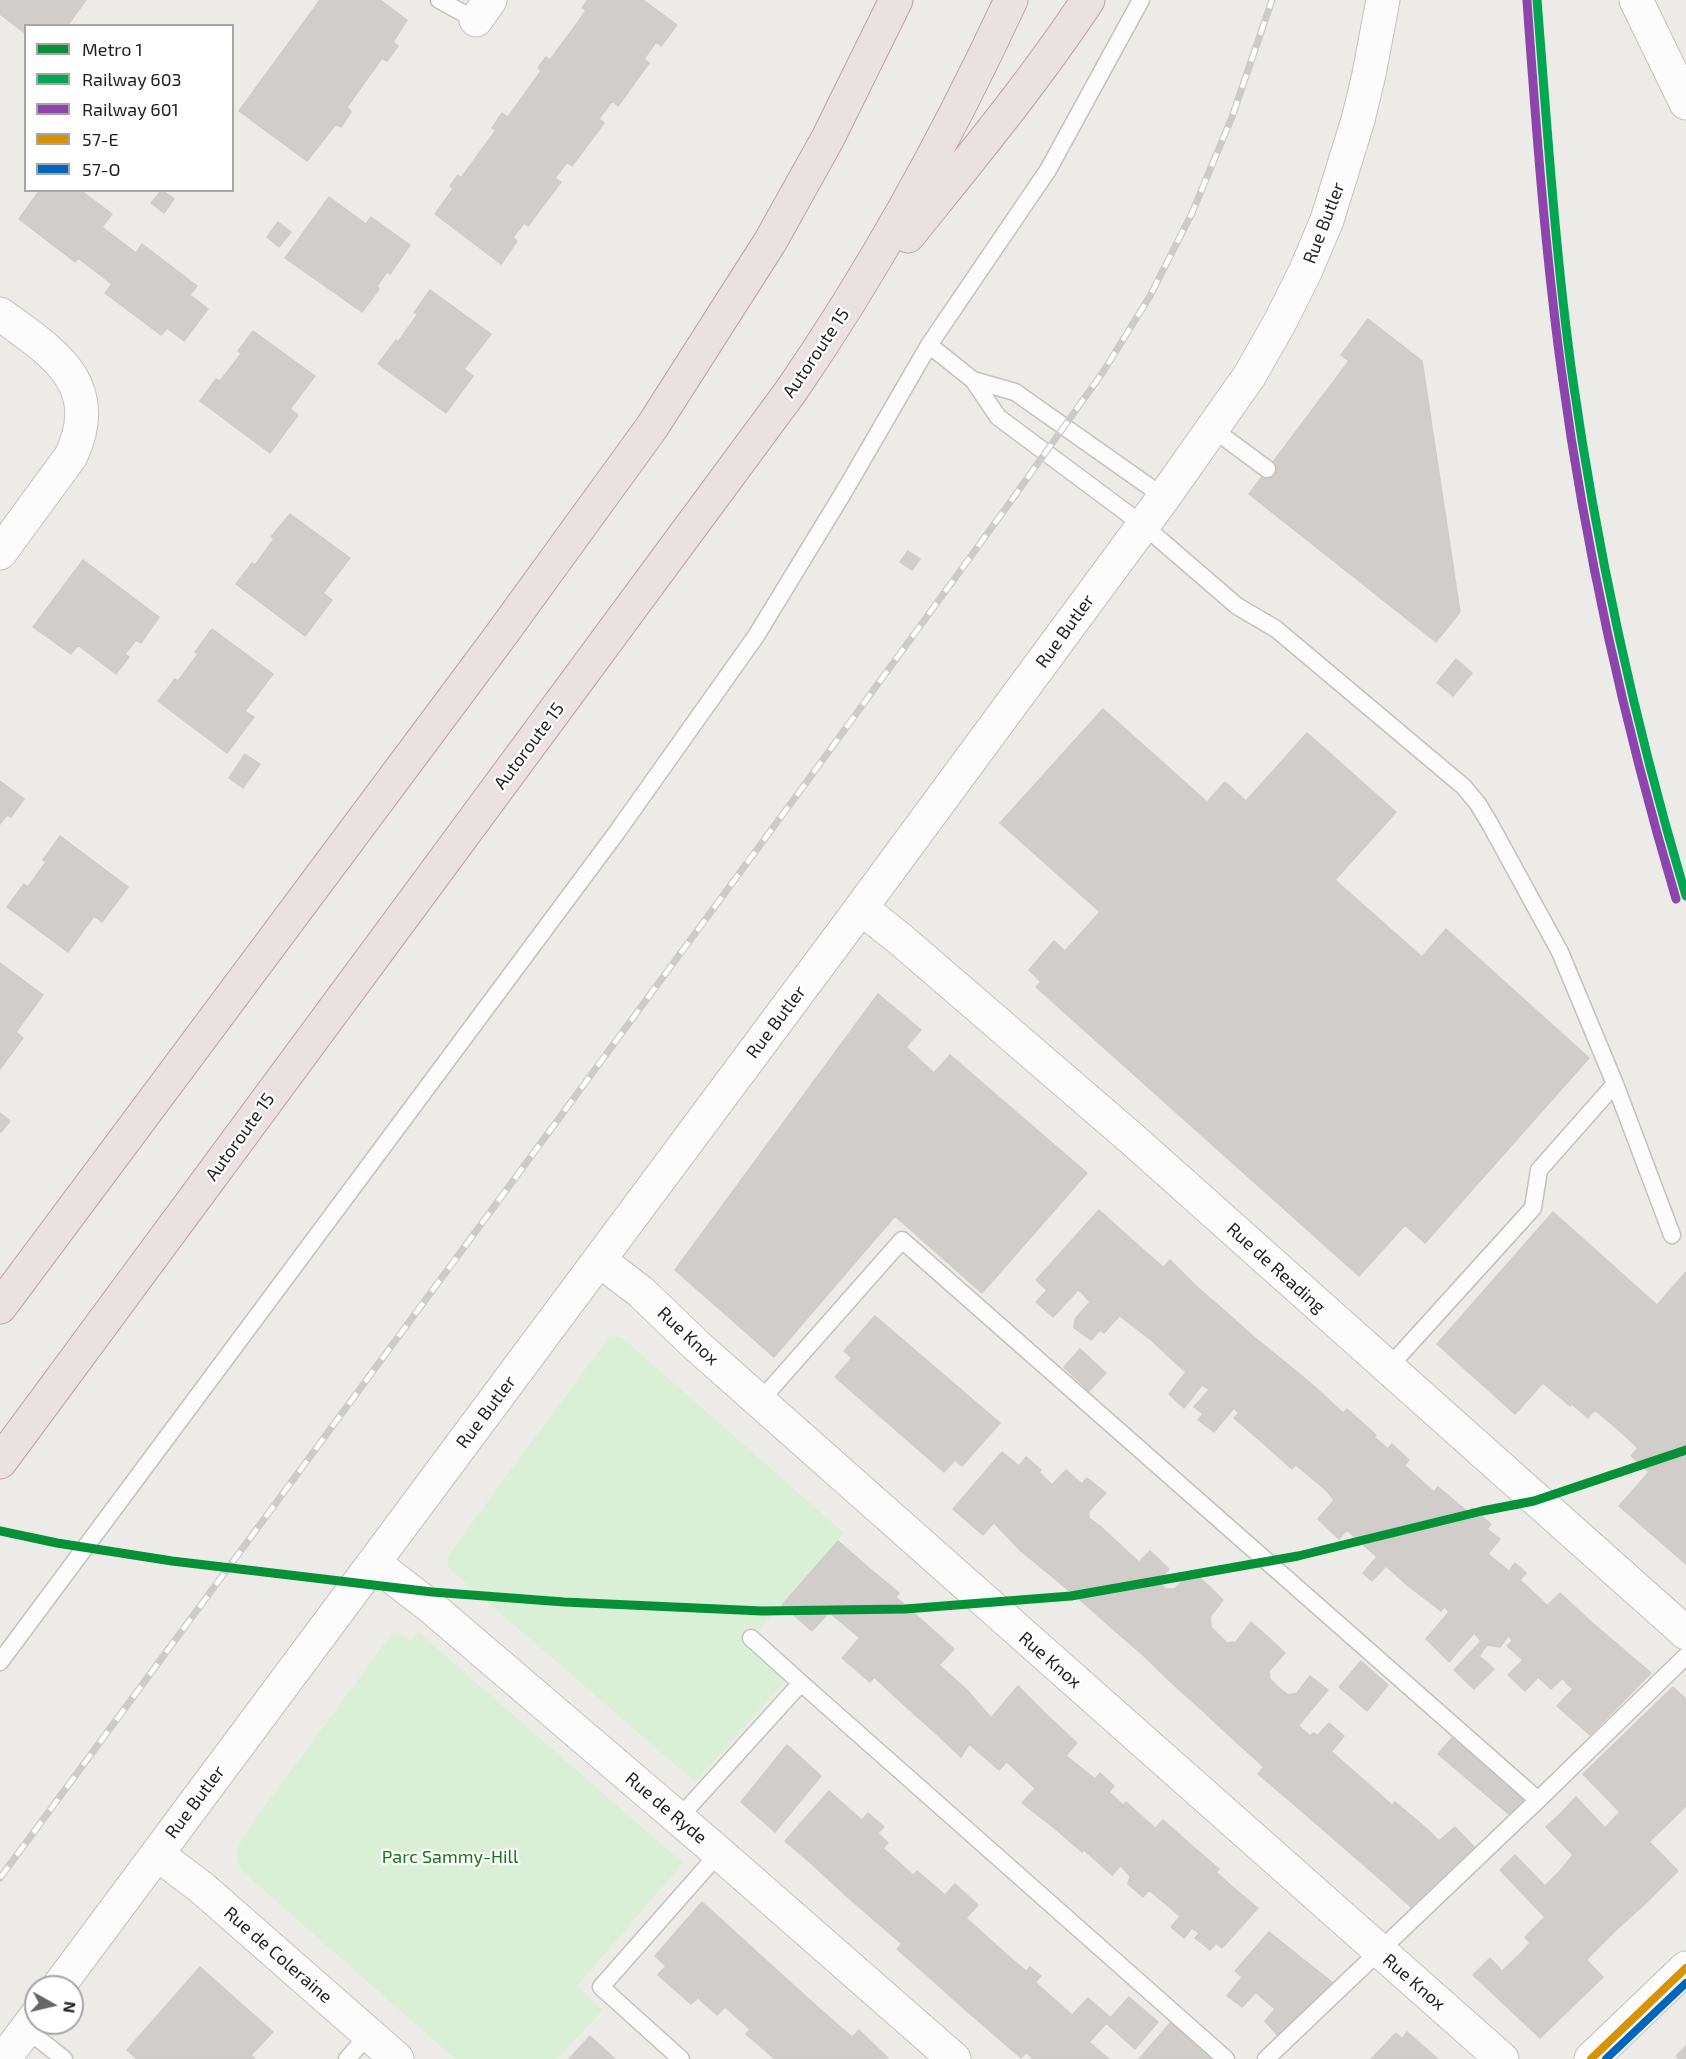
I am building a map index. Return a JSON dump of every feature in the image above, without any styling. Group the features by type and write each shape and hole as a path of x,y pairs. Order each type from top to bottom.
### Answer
{"highway":[{"path":"0,1307 501,635 652,427 771,242 828,138 896,0"},
{"name":"Autoroute 15","path":"0,1462 731,475 832,331 882,251 925,174 981,65 1011,0"},
{"path":"832,331 1011,108 1088,0"}],"street":[{"name":"Rue Butler","path":"67,1975 861,908 1164,497 1250,375 1305,272 1327,220 1358,120 1383,0"},
{"path":"1636,0 1686,103"},
{"path":"0,314 51,351 67,370 77,387 82,424 71,456 0,553"},
{"name":"Rue de Reading","path":"861,908 1122,1131 1686,1634"},
{"name":"Rue Knox","path":"599,1260 666,1314 696,1345 1502,2059"},
{"name":"Rue de Ryde","path":"374,1563 431,1607 719,1853 954,2059"},
{"name":"Rue de Coleraine","path":"157,1854 202,1888 397,2059"},
{"path":"1591,2059 1686,1968"},
{"path":"4,2059 24,2032"}],"lane":[{"path":"439,0 483,10"},
{"path":"0,1662 610,842 756,636 929,345 1048,170 1141,0"},
{"path":"929,345 973,380 998,417 1143,525 1237,606 1276,630 1464,787 1490,824 1560,952 1672,1235"},
{"path":"973,380 1015,392 1164,497"},
{"path":"1213,429 1267,469"},
{"path":"1388,1368 1533,1208 1539,1170 1614,1084"},
{"path":"760,1401 902,1240 1539,1800"},
{"path":"751,1638 1226,2059"},
{"path":"1266,2059 1539,1800 1686,1656"},
{"path":"678,1820 801,1683"},
{"path":"681,2059 601,1987 719,1853"},
{"path":"347,2059 369,2034"},
{"path":"42,2035 64,2059"}],"green space":[{"path":"615,1337 626,1341 844,1533 746,1644 786,1680 695,1782 453,1572 448,1564 449,1554 606,1341"},
{"name":"Parc Sammy-Hill","path":"418,1632 683,1863 577,1986 603,2010 557,2059 455,2059 241,1870 237,1858 238,1849 248,1829 388,1639 394,1633 411,1640"}],"building":[{"path":"0,0 86,0 68,24 24,24 24,32 0,14"},
{"path":"320,0 380,0 407,20 393,42 398,46 387,61 382,58 347,107 351,112 341,127 336,124 307,161 239,111"},
{"path":"588,0 643,0 677,25 661,46 656,42 644,59 649,63 618,106 612,101 599,119 604,123 572,166 567,162 555,178 561,182 528,226 524,223 513,237 517,241 501,264 435,214 453,189 450,186 458,175 461,178 496,130 492,128 502,113 508,117 541,71 538,68 546,57 550,60 586,11 582,8"},
{"path":"39,192 83,192 112,214 102,227 136,253 142,244 197,286 190,295 208,309 184,341 167,328 161,335 105,293 112,284 78,258 75,262 19,219"},
{"path":"160,192 165,192 174,199 164,213 151,203"},
{"path":"329,197 366,224 371,217 410,245 390,274 387,272 377,286 379,289 362,312 285,258"},
{"path":"278,222 291,232 279,247 267,237"},
{"path":"430,290 491,334 464,369 473,376 446,413 378,364 396,340 398,342 418,314 414,313"},
{"path":"1368,319 1422,361 1460,612 1436,642 1249,494 1349,361 1341,355"},
{"path":"253,331 315,376 290,409 298,415 270,453 200,401 216,379 220,381 241,354 238,351"},
{"path":"290,514 350,558 323,593 332,600 305,636 236,584 252,563 255,565 274,539 271,537"},
{"path":"908,551 920,559 912,570 900,562"},
{"path":"83,560 159,617 141,643 136,640 125,654 129,657 116,674 78,645 71,654 33,627"},
{"path":"212,629 273,674 245,711 254,717 227,753 158,701 175,679 178,681 198,654 195,652"},
{"path":"1456,659 1472,673 1453,696 1437,683"},
{"path":"1103,709 1207,802 1225,782 1246,801 1307,733 1396,812 1335,880 1422,957 1446,929 1589,1058 1425,1243 1405,1225 1359,1276 1036,987 1041,982 1029,970 1054,941 1065,951 1100,912 1000,823"},
{"path":"245,754 260,764 243,788 229,778"},
{"path":"0,781 24,799 11,817 7,815 0,824"},
{"path":"60,836 128,887 102,922 94,916 68,952 7,907 24,884 28,887 46,862 43,860"},
{"path":"0,963 43,995 16,1032 23,1038 0,1069"},
{"path":"878,994 921,1030 906,1047 934,1073 950,1055 1087,1173 982,1293 895,1216 774,1357 675,1270"},
{"path":"0,1113 10,1121 1,1132 0,1131"},
{"path":"1099,1210 1131,1239 1082,1293 1078,1290 1053,1317 1036,1302 1047,1290 1036,1280"},
{"path":"1553,1212 1657,1305 1686,1272 1686,1564 1619,1506 1649,1472 1631,1456 1638,1448 1622,1433 1595,1410 1588,1418 1543,1383 1515,1414 1437,1344"},
{"path":"1131,1239 1163,1267 1104,1333 1100,1330 1091,1340 1074,1328 1075,1319 1090,1302 1082,1293"},
{"path":"1170,1260 1197,1287 1151,1340 1120,1316"},
{"path":"1197,1287 1226,1312 1179,1366 1151,1340"},
{"path":"1226,1312 1255,1338 1209,1389 1202,1385 1184,1408 1169,1394 1186,1372 1179,1366"},
{"path":"875,1316 1000,1423 962,1466 955,1460 944,1472 835,1377 852,1358 844,1351"},
{"path":"1255,1338 1285,1362 1239,1413 1234,1408 1214,1432 1198,1420 1203,1414 1194,1407"},
{"path":"1080,1349 1106,1373 1089,1391 1064,1367"},
{"path":"1285,1362 1315,1387 1264,1444 1234,1418"},
{"path":"1315,1387 1343,1413 1292,1469 1264,1444"},
{"path":"1347,1409 1376,1435 1327,1491 1296,1465"},
{"path":"1374,1437 1388,1449 1392,1444 1409,1460 1339,1539 1318,1519 1334,1500 1327,1491"},
{"path":"1002,1452 1019,1466 1026,1457 1041,1470 983,1535 953,1509"},
{"path":"1404,1465 1434,1492 1377,1557 1347,1530"},
{"path":"1066,1470 1082,1484 1021,1551 995,1524 1040,1473 1052,1485"},
{"path":"1087,1478 1106,1493 1089,1511 1089,1518 1100,1526 1055,1579 1021,1551"},
{"path":"1438,1487 1469,1513 1407,1585 1386,1566 1372,1581 1363,1573"},
{"path":"1472,1508 1491,1524 1487,1529 1500,1539 1441,1611 1407,1585"},
{"path":"1100,1526 1129,1553 1086,1605 1055,1579"},
{"path":"838,1541 869,1568 812,1631 782,1605"},
{"path":"1150,1551 1169,1569 1114,1630 1086,1605 1129,1553 1139,1562"},
{"path":"1488,1554 1509,1571 1515,1563 1526,1573 1449,1662 1426,1639 1449,1612 1444,1606"},
{"path":"869,1568 899,1593 860,1638 830,1613"},
{"path":"1191,1571 1208,1585 1143,1655 1114,1630 1158,1581 1166,1589 1175,1589"},
{"path":"1520,1580 1547,1605 1512,1641 1509,1635 1500,1647 1487,1645 1479,1656 1494,1669 1474,1689 1454,1670 1481,1641 1474,1633"},
{"path":"1208,1585 1223,1600 1210,1617 1211,1627 1218,1634 1175,1686 1143,1655"},
{"path":"1560,1593 1590,1621 1525,1691 1508,1675 1523,1660 1507,1646"},
{"path":"896,1597 924,1622 870,1682 842,1658"},
{"path":"1590,1621 1610,1638 1567,1684 1563,1678 1551,1689 1538,1677"},
{"path":"924,1622 954,1649 903,1704 874,1677"},
{"path":"1251,1622 1268,1637 1203,1711 1175,1686 1218,1634 1227,1643 1236,1642"},
{"path":"1268,1637 1285,1653 1269,1671 1270,1679 1278,1687 1234,1740 1203,1711"},
{"path":"1610,1638 1651,1673 1590,1735 1557,1706 1573,1689 1567,1684"},
{"path":"1361,1661 1388,1685 1367,1711 1339,1687"},
{"path":"939,1665 967,1690 931,1729 903,1704"},
{"path":"1310,1676 1328,1690 1264,1767 1234,1740 1278,1687 1288,1695 1297,1693"},
{"path":"1018,1686 1048,1716 999,1770 969,1744"},
{"path":"1673,1687 1686,1699 1686,1806 1649,1842 1583,1774"},
{"path":"967,1690 992,1719 969,1744 961,1757 931,1729"},
{"path":"1048,1716 1077,1743 1036,1789 1007,1762"},
{"path":"1329,1723 1344,1736 1290,1801 1258,1774 1299,1726 1310,1736 1313,1733 1318,1735"},
{"path":"1452,1738 1524,1800 1511,1816 1438,1754"},
{"path":"787,1745 821,1776 775,1832 741,1802"},
{"path":"1332,1752 1392,1805 1350,1853 1290,1801"},
{"path":"1065,1755 1095,1779 1053,1827 1022,1803"},
{"path":"1100,1773 1114,1786 1109,1792 1123,1805 1082,1852 1053,1827"},
{"path":"829,1791 857,1816 814,1866 785,1841"},
{"path":"1576,1797 1605,1828 1620,1812 1678,1871 1647,1902 1562,1812"},
{"path":"1126,1802 1155,1828 1112,1875 1084,1850"},
{"path":"1395,1802 1426,1828 1381,1880 1350,1853"},
{"path":"1562,1812 1647,1902 1615,1931 1560,1871 1573,1855 1546,1827"},
{"path":"868,1813 884,1827 878,1833 888,1843 843,1893 814,1866 857,1816 862,1820"},
{"path":"1163,1820 1190,1844 1143,1897 1128,1884 1130,1876 1121,1866"},
{"path":"1455,1827 1474,1847 1411,1907 1381,1880 1426,1828 1439,1841"},
{"path":"1190,1844 1219,1869 1180,1916 1149,1890"},
{"path":"883,1848 914,1876 874,1920 843,1893"},
{"path":"1515,1855 1545,1886 1560,1871 1615,1931 1586,1960 1500,1870"},
{"path":"917,1871 945,1895 902,1944 874,1920"},
{"path":"1217,1873 1236,1890 1199,1933 1192,1928 1184,1938 1171,1927"},
{"path":"955,1884 978,1905 966,1918 975,1926 930,1978 897,1949"},
{"path":"1236,1890 1258,1908 1222,1948 1216,1943 1210,1950 1195,1938"},
{"path":"702,1902 791,1983 751,2030 725,2007 717,2015 698,1998 691,2004 658,1975 666,1966 655,1956"},
{"path":"1545,1917 1603,1977 1573,2006 1521,1953 1530,1943 1525,1937"},
{"path":"975,1926 1006,1954 961,2006 930,1978"},
{"path":"1269,1932 1299,1956 1262,1998 1256,1992 1242,2007 1227,1996 1242,1977 1235,1971"},
{"path":"1521,1953 1573,2006 1540,2038 1473,1975 1490,1958 1502,1971"},
{"path":"1006,1954 1026,1971 1030,1967 1041,1976 991,2032 961,2006"},
{"path":"1299,1956 1332,1982 1278,2036 1265,2021 1275,2009 1262,1998"},
{"path":"200,1967 273,2032 251,2055 255,2059 137,2059 127,2050"},
{"path":"1035,1982 1064,2008 1021,2058 991,2032"},
{"path":"791,1983 822,2011 779,2059 775,2059 746,2034"},
{"path":"1129,1997 1158,2022 1135,2049 1106,2023"},
{"path":"1088,1998 1111,2018 1074,2059 1033,2059 1026,2052 1064,2008 1072,2015"},
{"path":"822,2011 852,2037 832,2059 779,2059"},
{"path":"1171,2022 1212,2059 1139,2059"},
{"path":"859,2030 888,2058 832,2059"},
{"path":"1407,2032 1438,2059 1371,2059 1396,2033 1402,2039"},
{"path":"590,2036 615,2059 569,2059"},
{"path":"1089,2042 1109,2059 1074,2059"},
{"path":"1686,2046 1686,2059 1679,2059 1676,2056"}],"railway":[{"path":"0,1878 808,780 1103,372 1150,296 1192,213 1232,117 1272,0"}],"metro line":[{"name":"1","path":"0,1531 57,1543 172,1561 432,1592 564,1602 762,1611 905,1609 1071,1596 1298,1556 1482,1511 1534,1501 1686,1450"}],"rail line":[{"name":"603","path":"1537,0 1561,281 1582,440 1619,637 1650,767 1686,896"},
{"name":"601","path":"1527,1 1546,235 1572,442 1595,574 1624,705 1676,899"}],"transit line":[{"name":"57-E","path":"1591,2059 1686,1968"},
{"name":"57-O","path":"1606,2059 1686,1983"}]}
